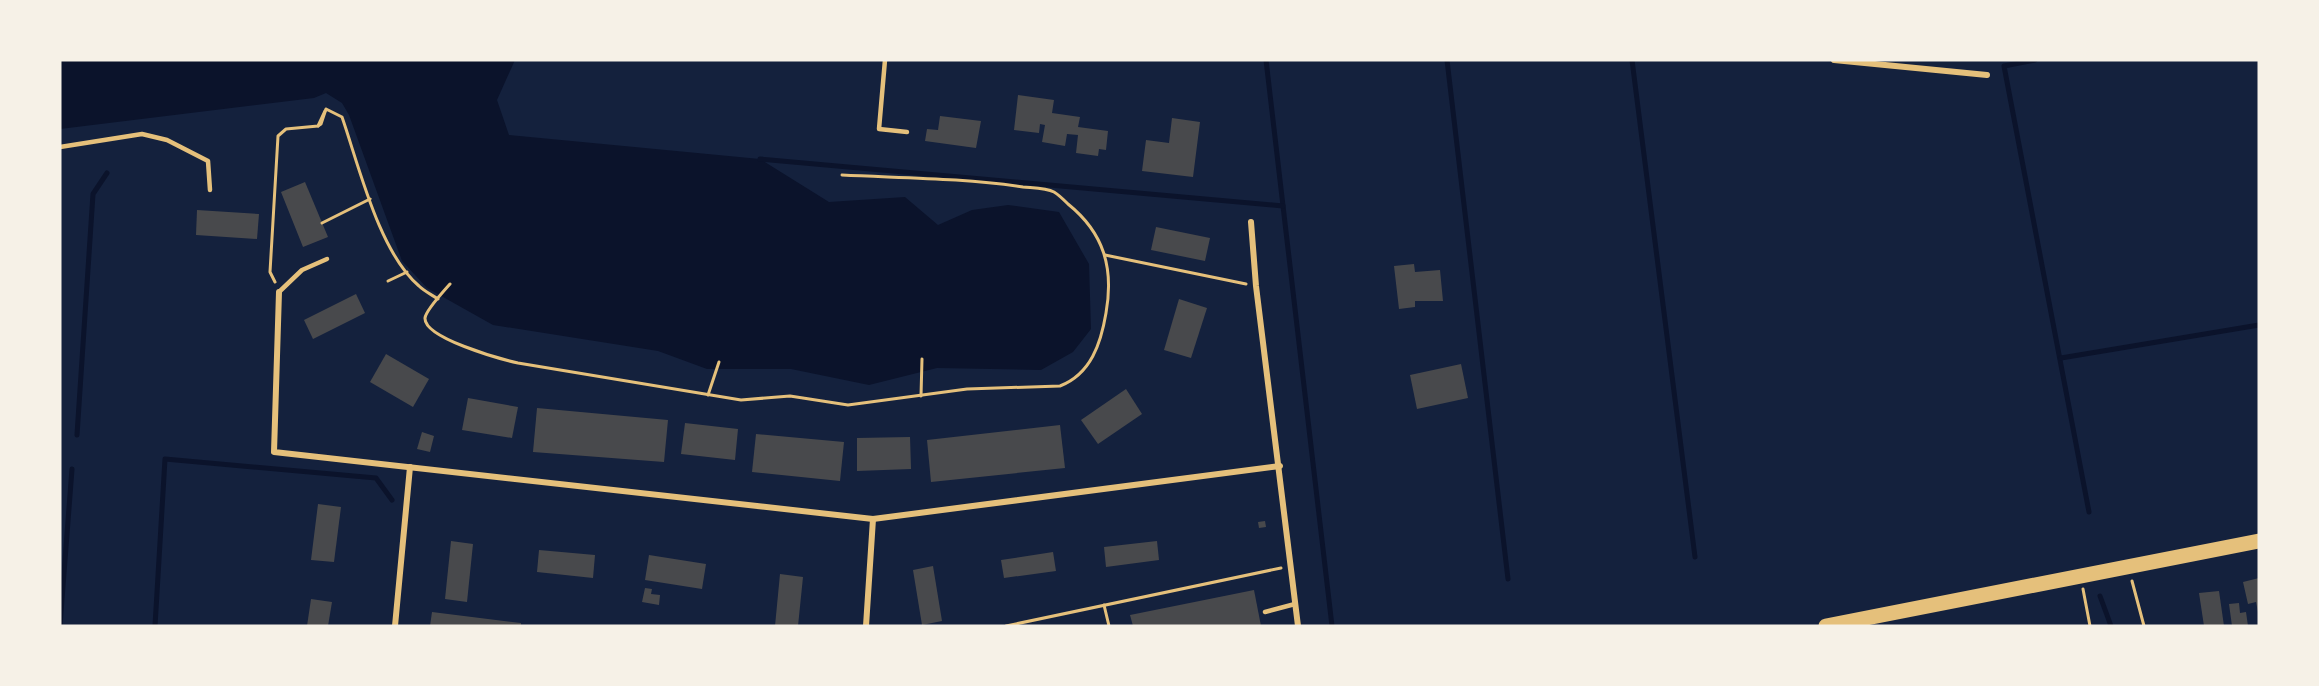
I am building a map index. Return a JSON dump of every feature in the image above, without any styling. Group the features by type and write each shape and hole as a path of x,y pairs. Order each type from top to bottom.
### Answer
{"main road":[{"path":"1826,626 2259,541"}],"street":[{"path":"1834,60 1987,75"},
{"path":"1251,222 1256,286 1298,626"},
{"path":"279,292 274,452 873,519 1280,466"},
{"path":"395,626 410,467"},
{"path":"866,626 873,519"}],"lane":[{"path":"885,60 879,129 907,132"},
{"path":"60,147 142,134 167,140 208,161 210,190"},
{"path":"279,292 302,270 327,259"},
{"path":"1266,612 1295,604"}],"path":[{"path":"279,292 270,272 278,136 286,129 318,126 321,124 326,109 342,117 387,242 418,285 438,299"},
{"path":"450,284 426,314 425,321 429,329 438,335 498,358 559,371 741,400 790,396 848,405 967,389 1060,386 1069,382 1090,363 1100,343 1108,303 1109,272 1105,255 1086,218 1054,192 1002,184 842,175"},
{"path":"322,223 370,199"},
{"path":"1105,255 1256,286"},
{"path":"388,281 407,272"},
{"path":"921,396 922,359"},
{"path":"708,395 718,362"},
{"path":"1006,626 1291,566"},
{"path":"2128,567 2144,626"},
{"path":"2080,577 2090,626"},
{"path":"1104,604 1109,626"}],"water":[{"path":"60,60 515,60 497,100 509,135 760,159 829,202 905,197 938,225 972,210 1008,205 1059,212 1089,264 1091,329 1073,352 1041,370 937,368 869,385 791,369 707,369 658,351 493,325 427,288 402,261 349,115 342,103 326,93 314,98 60,129"}],"building":[{"path":"1018,95 1054,100 1052,113 1080,117 1078,127 1108,131 1106,150 1099,149 1098,156 1076,153 1078,135 1067,134 1065,146 1042,142 1045,125 1040,124 1039,133 1014,130"},
{"path":"940,116 981,121 976,148 925,141 927,129 938,130"},
{"path":"1172,118 1200,122 1193,177 1142,171 1146,140 1169,143"},
{"path":"305,182 328,237 303,247 281,192"},
{"path":"197,210 259,214 257,239 196,235"},
{"path":"1156,227 1210,238 1205,261 1151,250"},
{"path":"1414,264 1415,272 1440,270 1443,301 1415,301 1415,307 1399,309 1394,266"},
{"path":"356,294 365,313 313,339 304,320"},
{"path":"1179,299 1207,308 1191,358 1164,350"},
{"path":"386,354 429,379 413,407 370,382"},
{"path":"1461,364 1468,398 1417,409 1410,375"},
{"path":"1126,389 1142,414 1098,444 1081,420"},
{"path":"468,398 518,407 512,438 462,430"},
{"path":"537,408 668,420 664,462 533,452"},
{"path":"685,423 738,429 735,460 681,454"},
{"path":"1060,425 1065,468 931,482 927,440"},
{"path":"422,432 434,436 430,452 417,449"},
{"path":"756,434 844,442 840,481 752,472"},
{"path":"910,437 911,469 857,471 857,438"},
{"path":"318,504 341,507 334,562 311,560"},
{"path":"1265,521 1266,527 1259,528 1258,522"},
{"path":"451,541 473,544 467,602 445,599"},
{"path":"1157,541 1159,560 1106,567 1104,547"},
{"path":"539,550 595,555 593,578 537,572"},
{"path":"1053,552 1056,571 1004,578 1001,560"},
{"path":"649,555 706,564 702,589 645,580"},
{"path":"933,566 942,621 922,625 913,570"},
{"path":"780,574 803,577 798,626 775,626"},
{"path":"2259,578 2258,612 2256,602 2248,604 2243,582"},
{"path":"645,588 652,589 651,594 660,595 659,605 642,602"},
{"path":"1254,590 1261,626 1133,626 1130,615"},
{"path":"2219,591 2224,626 2204,626 2199,593"},
{"path":"311,599 332,602 328,626 307,626"},
{"path":"2239,603 2240,613 2246,612 2248,626 2232,626 2229,604"},
{"path":"432,612 521,623 521,626 430,626"}],"waterway":[{"path":"1266,60 1332,626"},
{"path":"1447,60 1508,579"},
{"path":"1632,60 1695,557"},
{"path":"2035,60 2004,66 2089,512"},
{"path":"760,159 1283,206"},
{"path":"77,435 93,194 107,173"},
{"path":"2061,358 2259,325"},
{"path":"155,626 165,459 376,478 392,500"},
{"path":"60,625 72,469"},
{"path":"2100,596 2111,626"}]}
